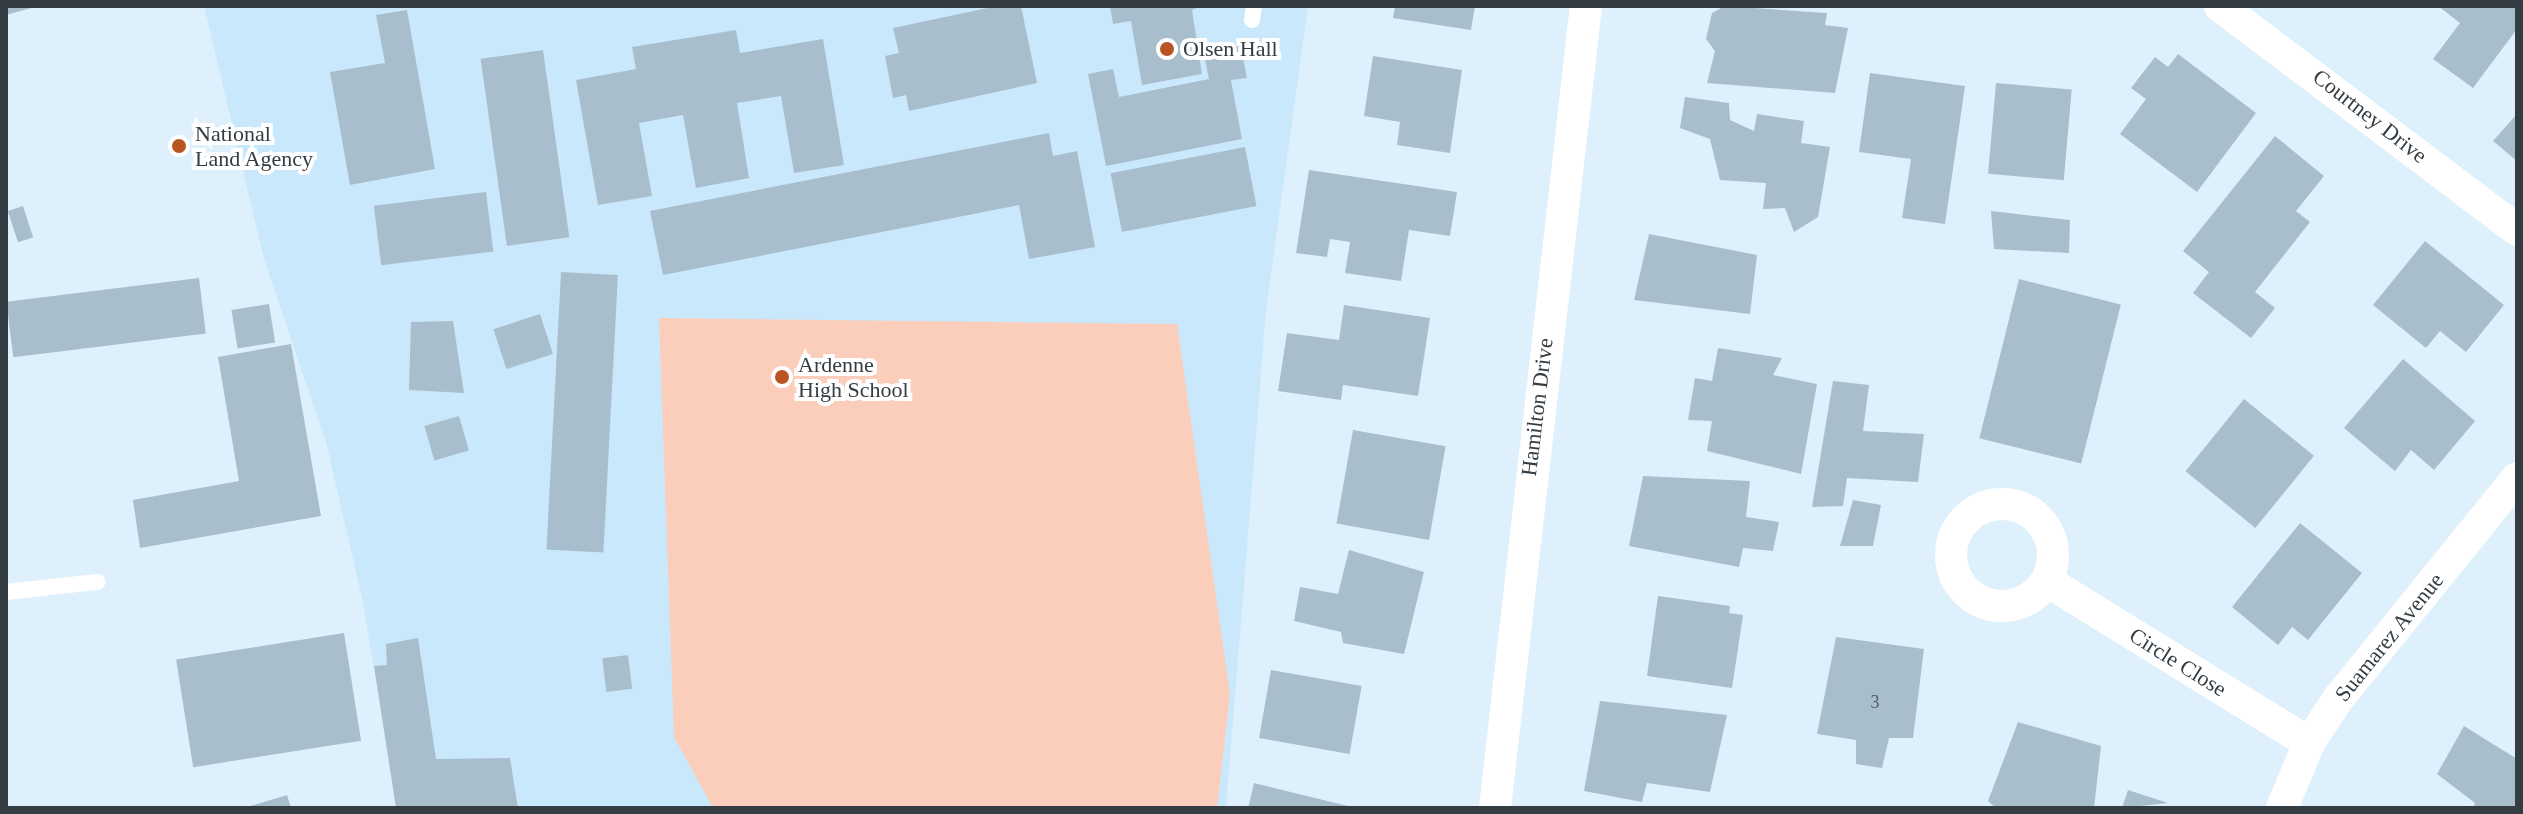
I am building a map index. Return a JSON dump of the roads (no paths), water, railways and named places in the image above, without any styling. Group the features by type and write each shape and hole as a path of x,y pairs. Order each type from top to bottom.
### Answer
{"street":[{"name":"Hamilton Drive","path":"1495,808 1586,6"},
{"name":"Courtney Drive","path":"2220,6 2517,230"},
{"name":"Suamarez Avenue","path":"2282,808 2309,743 2517,478"},
{"name":"Circle Close","path":"2047,581 2309,743"}],"lane":[{"path":"6,592 97,582"}],"place":[{"name":"Olsen Hall","path":"1167,49"},
{"name":"National Land Agency","path":"179,146"},
{"name":"Ardenne High School","path":"782,377"}]}
